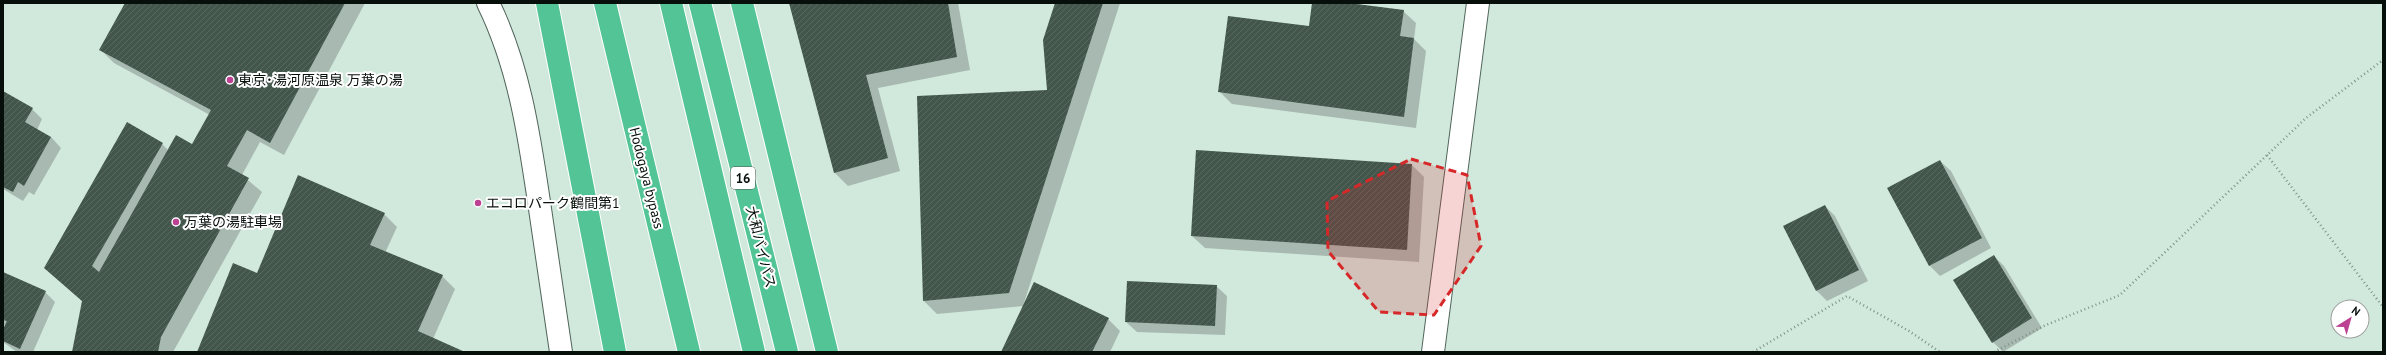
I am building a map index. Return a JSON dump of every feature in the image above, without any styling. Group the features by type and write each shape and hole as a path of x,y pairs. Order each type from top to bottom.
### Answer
{"highway":[{"path":"547,3 616,352"},
{"path":"591,3 674,352"},
{"name":"Hodogaya bypass","path":"605,3 689,352"},
{"name":"16","path":"670,3 754,352"},
{"name":"大和バイパス","path":"700,3 787,352"},
{"path":"742,3 826,352"}],"street":[{"path":"488,3 500,27 513,65 529,138 562,352"},
{"path":"1433,352 1478,3"}],"path":[{"path":"1994,352 2046,325 2120,295 2306,118 2383,60"},
{"path":"2267,155 2383,307"},
{"path":"1753,352 1847,296 1940,352"}],"highlighted area":[{"path":"1411,159 1467,175 1481,246 1434,315 1379,312 1328,251 1327,201"}],"building":[{"path":"125,3 345,3 270,143 247,130 227,166 249,178 161,337 158,352 72,352 82,301 44,268 127,122 163,143 92,266 99,272 176,135 192,144 211,110 99,50"},
{"path":"789,3 948,3 957,57 866,75 888,158 834,173"},
{"path":"1055,3 1103,3 1009,293 923,301 917,96 1047,90 1043,40"},
{"path":"1312,3 1349,3 1404,10 1400,36 1414,38 1404,117 1218,92 1228,16 1309,26"},
{"path":"3,91 33,108 25,122 51,137 24,186 18,182 13,192 3,187"},
{"path":"1196,150 1412,164 1407,250 1191,236"},
{"path":"1940,160 1982,238 1929,266 1887,188"},
{"path":"298,175 385,213 370,245 443,275 418,331 465,352 197,352 233,263 257,273"},
{"path":"1825,205 1859,270 1816,291 1783,226"},
{"path":"1994,255 2032,318 1992,343 1953,280"},
{"path":"3,272 46,291 20,349 3,341 3,329 7,321 3,320"},
{"path":"1127,281 1217,285 1215,326 1125,322"},
{"path":"1034,282 1109,318 1092,352 1001,352"}],"place":[{"name":"東京･湯河原温泉 万葉の湯","path":"230,80"},
{"name":"エコロパーク鶴間第1","path":"478,203"},
{"name":"万葉の湯駐車場","path":"176,222"}]}
